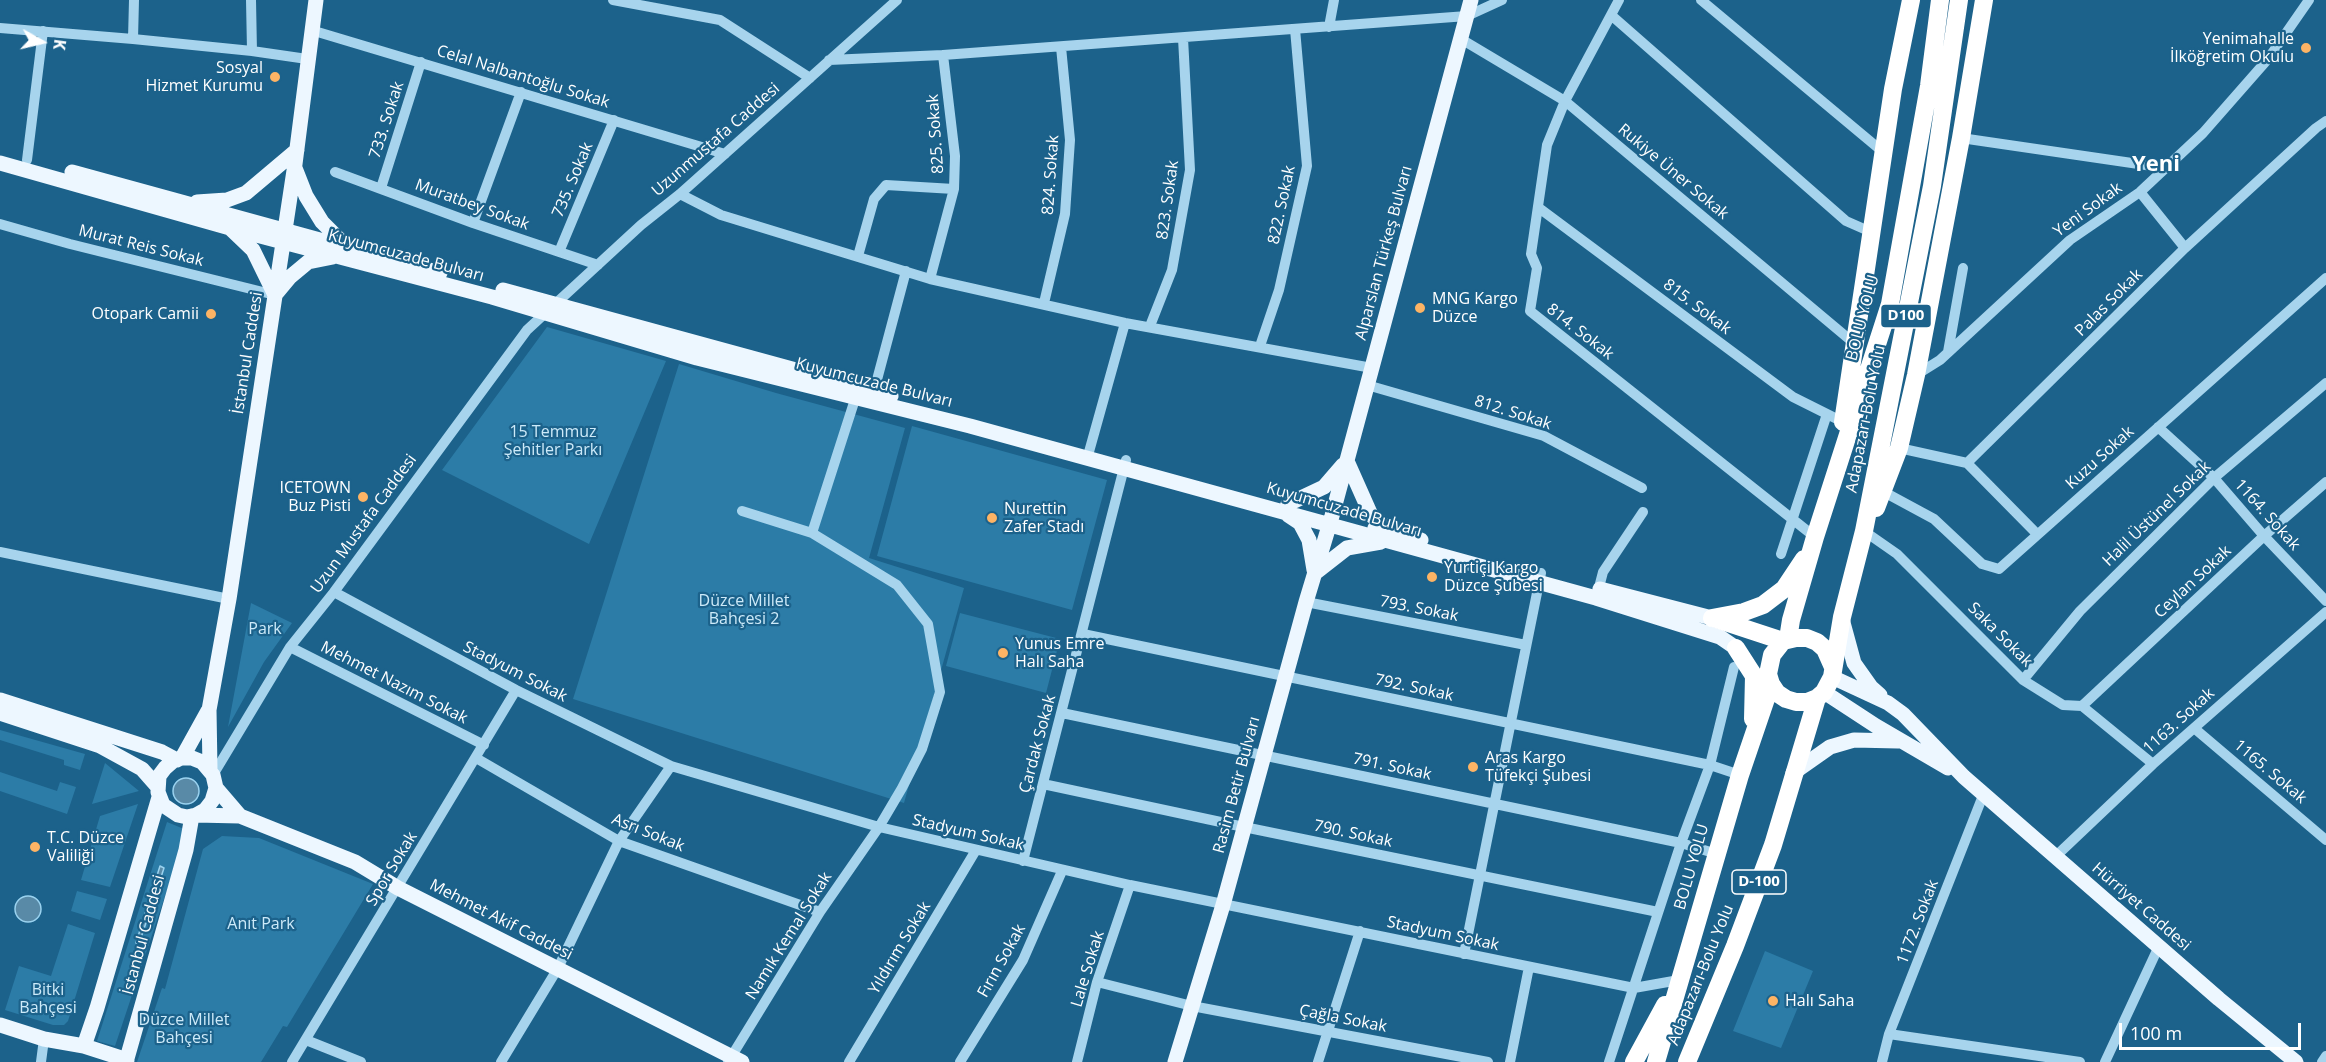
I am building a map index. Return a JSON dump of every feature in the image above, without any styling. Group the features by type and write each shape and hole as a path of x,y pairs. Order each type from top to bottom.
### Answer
{"highway":[{"path":"1835,476 1835,418 1855,344 1893,89 1911,0"},
{"name":"BOLU YOLU","path":"1785,640 1814,541 1890,304 1929,87 1940,0"},
{"name":"Adapazarı-Bolu Yolu","path":"1687,1062 1735,946 1773,845 1793,773 1827,683 1864,531 1932,186 1959,0"},
{"path":"1864,531 1884,492 1899,448 1916,375 1961,138 1984,0"},
{"path":"1712,618 1744,612 1763,605 1784,589 1814,541"},
{"path":"1712,618 1785,640 1807,638 1816,642 1825,649 1827,683 1807,702 1786,699 1777,693 1771,684 1768,664 1736,648"},
{"name":"D100","path":"1768,664 1772,655 1785,640"},
{"path":"1736,648 1754,676 1752,733"},
{"name":"BOLU YOLU","path":"1656,1062 1752,733 1771,684"},
{"path":"1695,1062 1735,946"},
{"path":"1634,1062 1679,980"}],"main road":[{"name":"İstanbul Caddesi","path":"209,710 229,599 295,168 316,0"},
{"name":"Alparslan Türkeş Bulvarı","path":"1331,521 1471,0"},
{"path":"181,202 219,201 246,193 297,150"},
{"name":"Kuyumcuzade Bulvarı","path":"0,152 181,202 284,236 342,252 1540,578 1712,618"},
{"name":"Kuyumcuzade Bulvarı","path":"0,163 230,228 284,236"},
{"path":"230,228 253,249 275,295 290,277 308,262 342,252 306,196 295,168"},
{"path":"1347,461 1371,515 1390,537 1347,548 1315,573 1309,540 1300,523 1286,508 1324,487 1347,461"},
{"name":"Rasim Betir Bulvarı","path":"1175,1062 1223,905 1306,602 1331,521"},
{"name":"Kuyumcuzade Bulvarı","path":"1597,593 1720,637 1736,648"},
{"path":"1842,617 1854,663 1870,687 1903,714"},
{"name":"Hürriyet Caddesi","path":"1827,683 1888,703 1903,714 1964,777 2296,1062"},
{"name":"Hürriyet Caddesi","path":"1827,683 1901,741 1964,777"},
{"path":"0,700 180,759 192,758 202,762 240,816"},
{"path":"84,1046 97,1008 158,792 159,776 165,768 180,759 209,710"},
{"path":"194,815 205,810 212,801 209,710"},
{"path":"0,713 100,746 142,769 170,811 178,815 240,816"},
{"path":"1793,773 1830,747 1854,740 1901,741"},
{"name":"İstanbul Caddesi","path":"127,1061 194,815"},
{"name":"Mehmet Akif Caddesi","path":"240,816 355,862 398,888 734,1060"},
{"path":"0,1025 44,1039 84,1046 127,1061"}],"street":[{"path":"133,39 134,0"},
{"path":"251,0 252,51"},
{"path":"613,0 720,20 810,78"},
{"name":"Uzunmustafa Caddesi","path":"552,309 641,225 680,194 897,0"},
{"path":"1329,27 1334,0"},
{"path":"829,60 944,55 1467,16 1502,0"},
{"name":"814. Sokak","path":"1619,0 1565,101 1547,145 1531,254 1537,268 1530,311 1793,519 1814,541"},
{"path":"1701,0 1883,152"},
{"name":"Yeni Sokak","path":"1916,375 1940,360 2070,240 2140,192 2203,133 2268,59 2309,0"},
{"path":"1611,15 1846,221 1871,232"},
{"path":"0,28 252,51 307,59"},
{"name":"822. Sokak","path":"1260,346 1279,290 1307,166 1295,29"},
{"name":"Celal Nalbantoğlu Sokak","path":"311,30 725,154"},
{"path":"27,160 43,31"},
{"name":"823. Sokak","path":"1150,326 1172,270 1190,170 1183,38"},
{"name":"Rukiye Üner Sokak","path":"1461,39 1565,101 1855,344"},
{"name":"824. Sokak","path":"1044,303 1065,214 1070,140 1061,46"},
{"name":"825. Sokak","path":"930,279 954,189 955,156 944,55"},
{"name":"733. Sokak","path":"381,188 421,62"},
{"path":"473,223 521,92"},
{"name":"735. Sokak","path":"560,252 615,120"},
{"name":"Palas Sokak","path":"1967,463 2185,248 2326,121"},
{"path":"1961,138 2166,168"},
{"name":"Muratbey Sokak","path":"335,172 473,223 598,265"},
{"path":"858,256 874,199 886,185 954,189"},
{"path":"2140,192 2185,248"},
{"path":"680,194 721,215 930,279 1125,323 1372,368"},
{"name":"815. Sokak","path":"1539,208 1793,397 1835,418"},
{"name":"Murat Reis Sokak","path":"0,224 70,244 275,295"},
{"path":"1948,352 1963,268"},
{"path":"812,533 906,271"},
{"name":"Kuzu Sokak","path":"1884,492 1934,519 1982,564 1999,569 2326,278"},
{"name":"Uzun Mustafa Caddesi","path":"213,777 290,647 334,592 527,330 552,309"},
{"path":"1088,454 1125,323"},
{"name":"Halil Üstünel Sokak","path":"2023,680 2080,611 2214,478 2326,383"},
{"name":"812. Sokak","path":"1367,385 1544,436 1642,488"},
{"path":"1781,554 1835,418"},
{"name":"1164. Sokak","path":"2157,427 2214,478 2264,536 2326,601"},
{"path":"1899,448 1967,463 2037,534"},
{"name":"Çardak Sokak","path":"1023,861 1125,464"},
{"name":"Ceylan Sokak","path":"2082,706 2264,536 2326,482"},
{"name":"Namık Kemal Sokak","path":"734,1060 820,912 879,827 922,749 940,692 928,624 897,585 812,533 742,511"},
{"path":"1597,593 1603,572 1616,549 1643,512"},
{"name":"Saka Sokak","path":"1864,531 1897,554 2023,680 2063,705 2082,706 2153,764"},
{"path":"0,552 229,599"},
{"path":"1464,954 1540,578"},
{"name":"Stadyum Sokak","path":"334,592 516,690 671,766 879,827 1062,870 1634,988"},
{"name":"793. Sokak","path":"1306,602 1526,645"},
{"name":"1163. Sokak","path":"2056,856 2153,764 2326,612"},
{"name":"792. Sokak","path":"1083,634 1710,765 1740,775"},
{"name":"Mehmet Nazım Sokak","path":"290,647 484,745"},
{"path":"1609,1062 1681,843 1710,765 1734,667"},
{"name":"Spor Sokak","path":"292,1062 516,690"},
{"name":"791. Sokak","path":"1062,713 1681,843 1716,854"},
{"name":"1165. Sokak","path":"2194,728 2326,840"},
{"name":"Asrı Sokak","path":"476,758 619,841 820,912"},
{"path":"501,1062 558,968 619,841 671,766"},
{"name":"790. Sokak","path":"1043,784 1244,828 1658,912"},
{"name":"1172. Sokak","path":"1882,1062 1889,1034 1984,793"},
{"name":"Yıldırım Sokak","path":"849,1062 976,850"},
{"name":"Fırın Sokak","path":"960,1062 1023,960 1062,870"},
{"name":"Lale Sokak","path":"1077,1062 1097,982 1131,885"},
{"path":"1318,1062 1360,931"},
{"path":"2105,1062 2159,946"},
{"path":"1510,1062 1529,967"},
{"path":"1634,988 1679,980"},
{"name":"Çağla Sokak","path":"1097,982 1192,1006 1488,1062"},
{"path":"1889,1034 2080,1062"},
{"path":"41,1062 44,1039"},
{"path":"306,1040 361,1062"},
{"path":"2322,1062 2326,1056"}],"green space":[{"name":"15 Temmuz Şehitler Parkı","path":"547,327 666,361 589,544 442,470"},
{"name":"Düzce Millet Bahçesi 2","path":"679,364 905,428 869,558 964,588 904,803 573,699"},
{"name":"Nurettin Zafer Stadı","path":"912,426 1107,480 1072,610 877,556"},
{"name":"Park","path":"251,603 292,623 264,662 228,727"},
{"name":"Yunus Emre Halı Saha","path":"960,613 1060,639 1046,693 946,666"},
{"path":"0,730 85,754 80,770 64,765 64,760 0,740"},
{"path":"105,763 139,791 92,804"},
{"path":"0,772 57,791 60,782 76,787 67,814 0,791"},
{"path":"138,804 110,887 81,880 100,816"},
{"path":"167,822 184,829 176,863 115,1046 97,1041"},
{"name":"Anıt Park","path":"222,836 259,838 373,884 287,1027 283,1026 261,1062 137,1062 162,988 165,989 203,849"},
{"path":"77,891 107,899 100,920 71,911"},
{"name":"Bitki Bahçesi","path":"68,924 95,933 68,1021 64,1025 53,1025 5,1010 19,966 51,976"},
{"name":"Halı Saha","path":"1765,951 1813,971 1781,1048 1733,1031"}],"shaded area":[{"path":"186,778 195,782 199,791 195,800 186,804 177,800 173,791 177,782"},
{"path":"160,866 164,868 139,944 136,943"},
{"path":"28,896 37,900 41,909 37,918 28,922 19,918 15,909 19,900"}],"place":[{"name":"Yenimahalle İlköğretim Okulu","path":"2306,48"},
{"name":"Sosyal Hizmet Kurumu","path":"275,77"},
{"name":"MNG Kargo Düzce","path":"1420,308"},
{"name":"Otopark Camii","path":"211,314"},
{"name":"ICETOWN Buz Pisti","path":"363,497"},
{"name":"Nurettin Zafer Stadı","path":"992,518"},
{"name":"Yurtiçi Kargo Düzce Şubesi","path":"1432,577"},
{"name":"Yunus Emre Halı Saha","path":"1003,653"},
{"name":"Aras Kargo Tüfekçi Şubesi","path":"1473,767"},
{"name":"T.C. Düzce Valiliği","path":"35,847"},
{"name":"Halı Saha","path":"1773,1001"}],"district":[{"name":"Yeni","path":"2156,165"}],"park label":[{"name":"Düzce Millet Bahçesi","path":"184,1029"}]}
